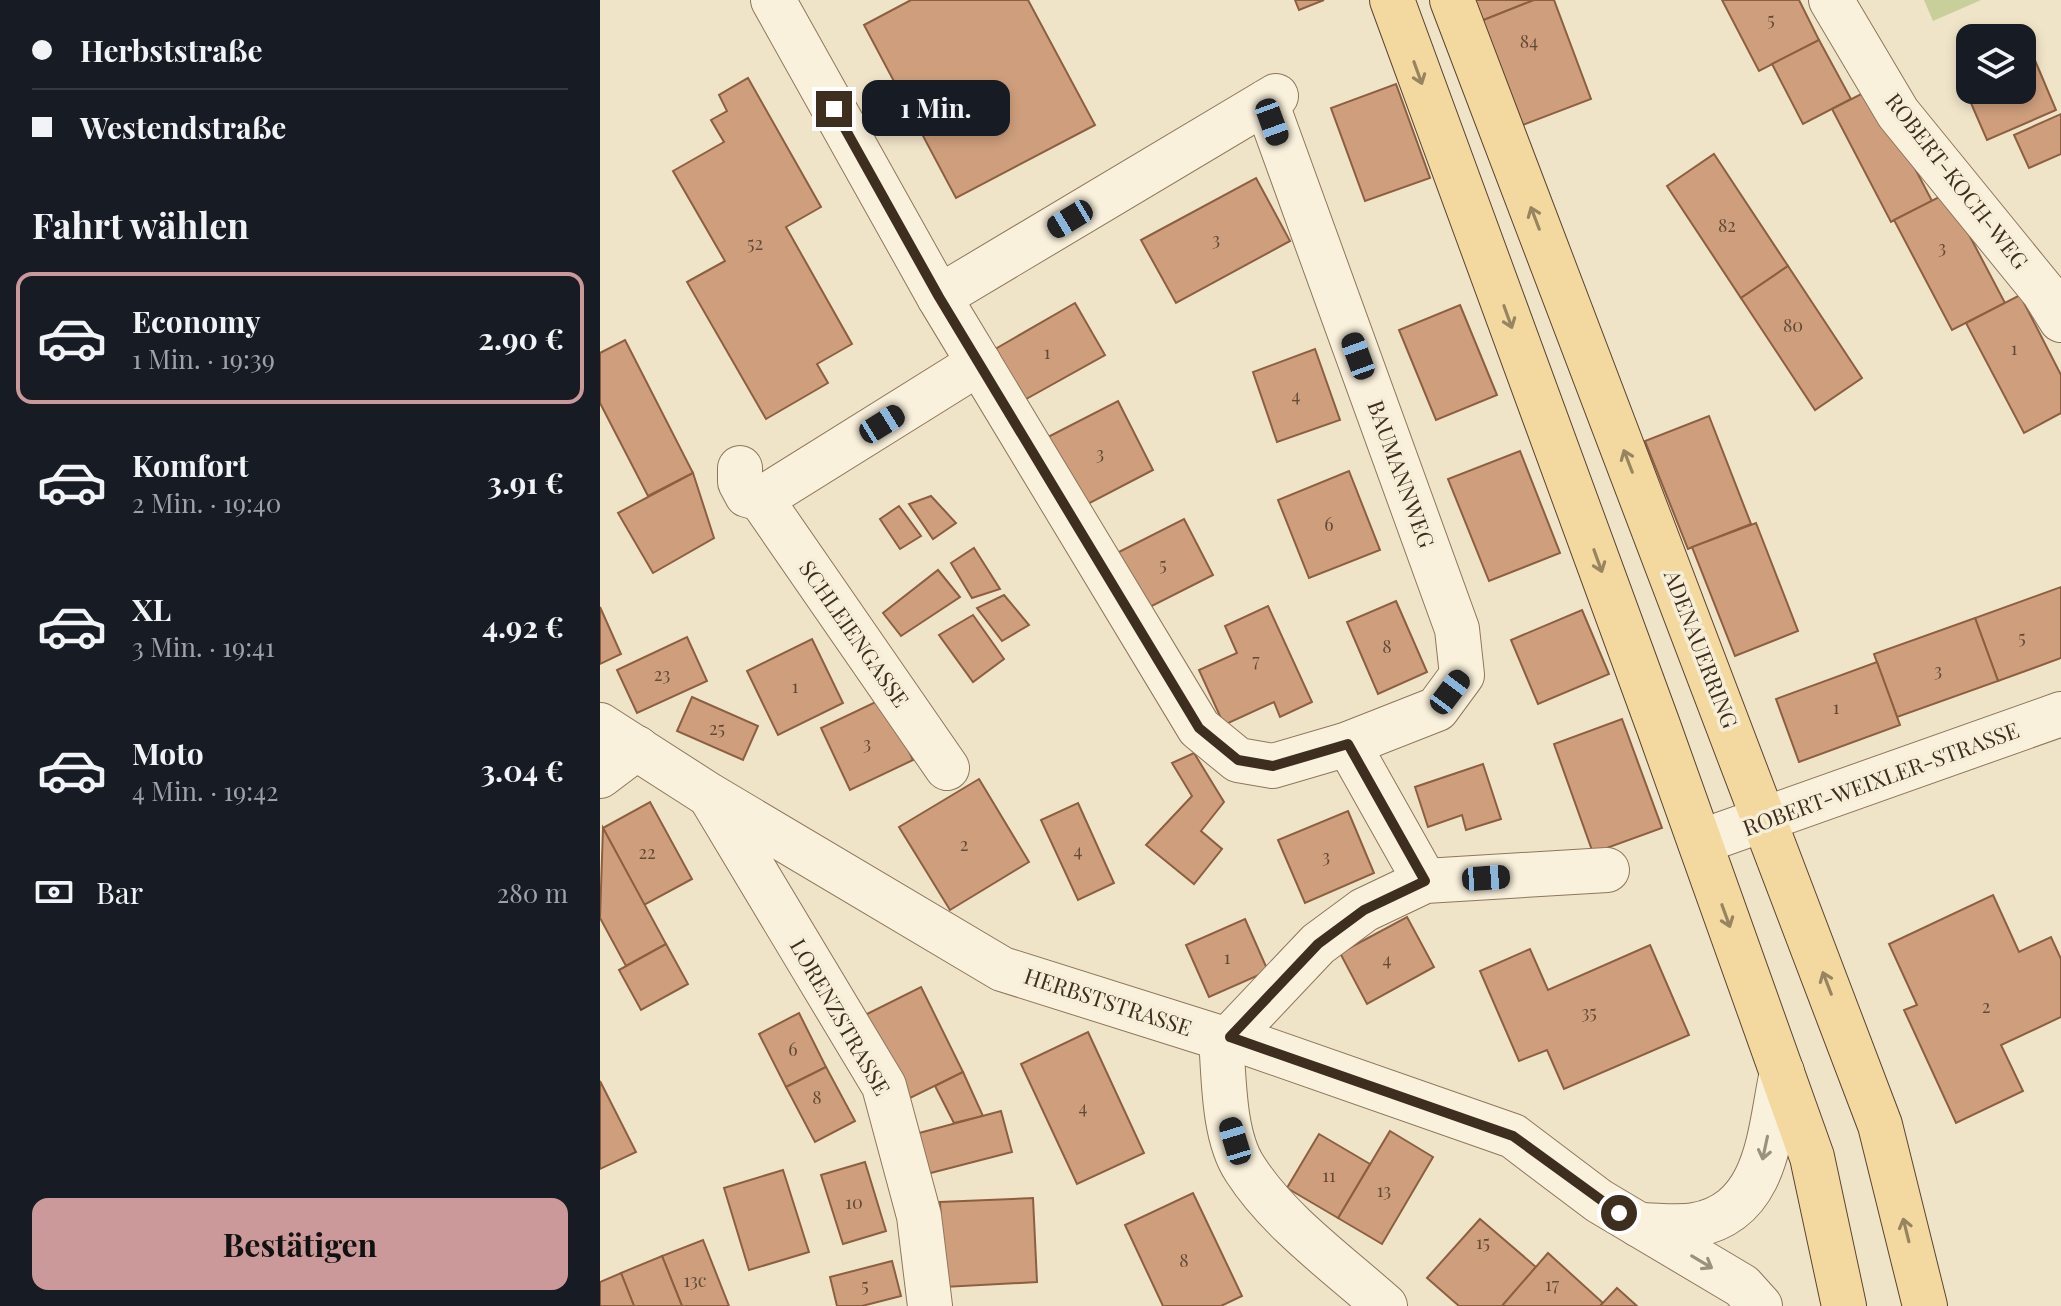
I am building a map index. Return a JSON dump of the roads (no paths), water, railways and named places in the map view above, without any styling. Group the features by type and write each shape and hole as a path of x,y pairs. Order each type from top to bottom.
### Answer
{"main road":[{"path":"1392,0 1812,1157 1844,1306"},
{"name":"ADENAUERRING","path":"1452,0 1880,1125 1925,1306"}],"street":[{"path":"773,0 979,363"},
{"name":"ROBERT-KOCH-WEG","path":"1831,0 1898,113 2043,291 2061,320"},
{"name":"BAUMANNWEG","path":"939,297 1271,99 1457,629 1462,675 1437,709 1348,744 1273,766 1238,760 1199,728 979,363"},
{"name":"SCHLEIENGASSE","path":"947,768 750,484 979,363"},
{"name":"ROBERT-WEIXLER-STRASSE","path":"1700,842 2061,714"},
{"name":"HERBSTSTRASSE","path":"600,725 709,795 1002,969 1226,1037 1513,1136 1599,1201 1742,1286 1760,1306"},
{"path":"1348,744 1425,881"},
{"path":"600,776 637,748"},
{"name":"LORENZSTRASSE","path":"709,795 884,1086 919,1216 930,1306"},
{"path":"1385,1306 1286,1216 1244,1168 1226,1113 1226,1037 1318,944 1364,910 1425,881 1607,870"},
{"path":"1639,1225 1694,1225 1730,1212 1752,1190 1782,1072"}]}
